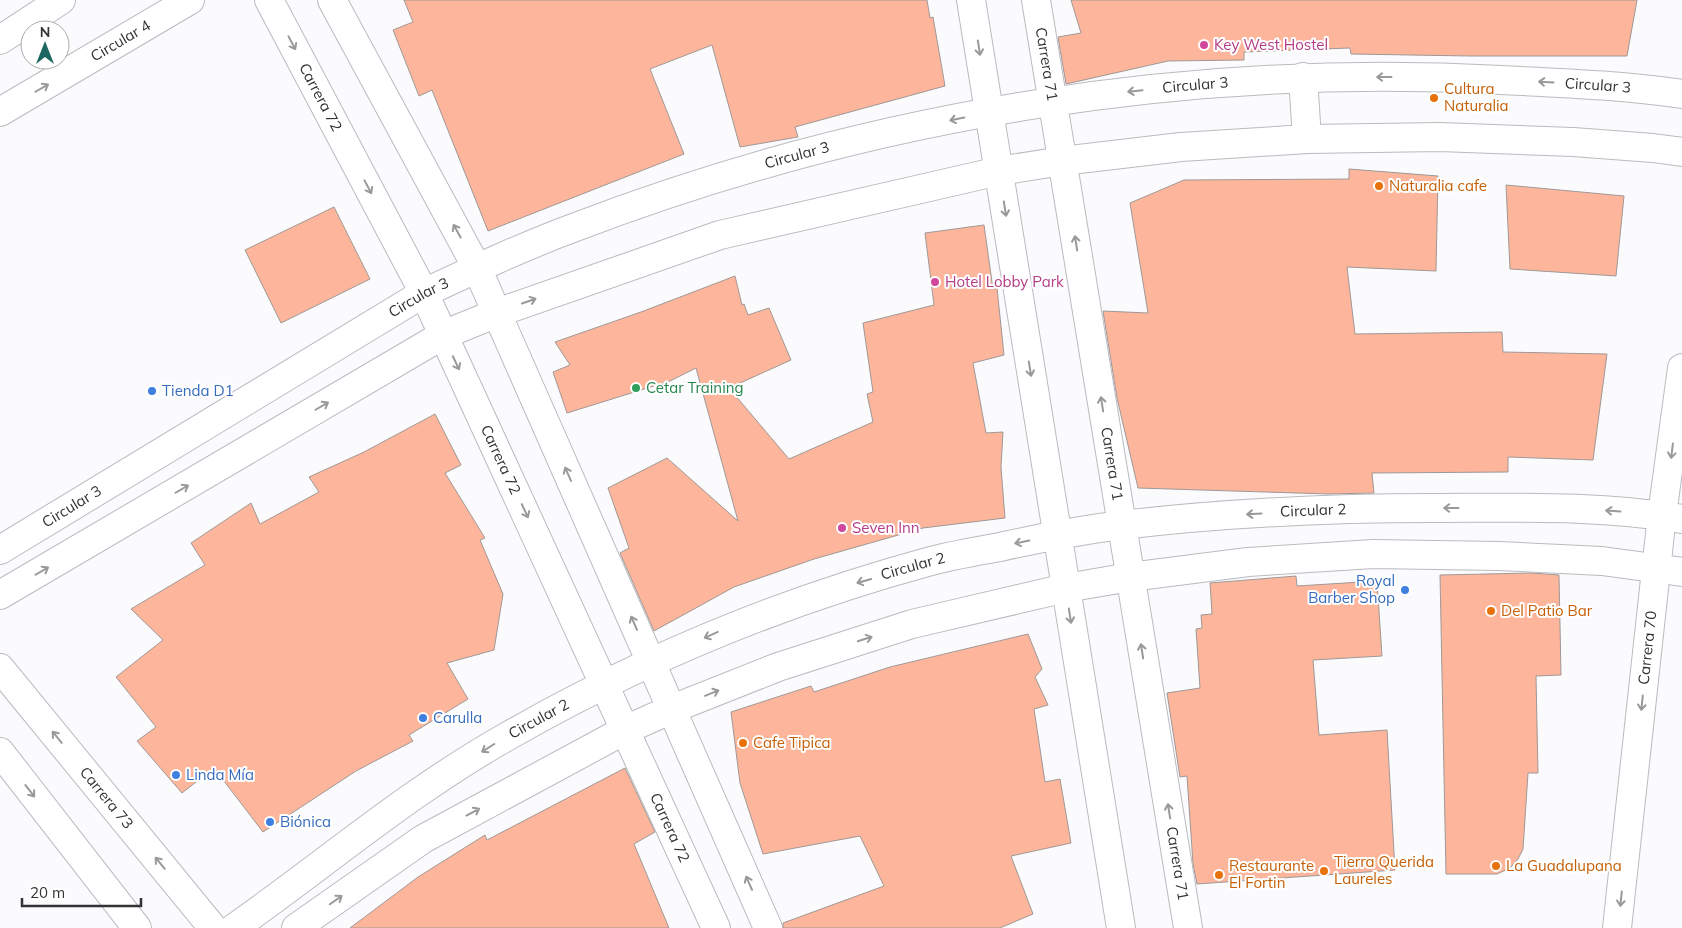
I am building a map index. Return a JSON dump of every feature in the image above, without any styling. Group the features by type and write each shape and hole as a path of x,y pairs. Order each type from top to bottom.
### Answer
{"street":[{"path":"0,40 61,0"},
{"name":"Circular 4","path":"0,112 190,0"},
{"name":"Carrera 72","path":"269,0 424,293 716,928"},
{"path":"332,0 477,268 768,928"},
{"path":"971,0 1121,928"},
{"name":"Carrera 71","path":"1036,0 1188,928"},
{"path":"1304,77 1307,139"},
{"name":"Circular 3","path":"0,550 424,293 477,268 572,228 704,182 840,143 1052,101 1208,83 1304,77 1440,77 1576,84 1682,94"},
{"path":"0,595 443,336 497,313 720,235 999,171 1062,161 1181,147 1307,139 1440,137 1573,142 1682,152"},
{"name":"Carrera 70","path":"1617,928 1669,570 1682,368"},
{"name":"Circular 2","path":"234,928 369,827 437,780 507,736 604,684 725,629 829,591 935,560 1058,535 1122,525 1250,514 1387,508 1524,508 1608,511 1672,517"},
{"path":"296,928 423,839 625,730 672,709 778,667 912,624 1066,588 1130,577 1248,562 1374,554 1602,561 1669,570"},
{"name":"Carrera 73","path":"0,668 212,928"},
{"path":"0,752 137,928"}],"building":[{"path":"404,0 927,0 930,18 933,17 945,86 795,127 798,137 740,147 712,45 650,69 684,154 488,231 432,90 419,96 393,30 413,22"},
{"path":"1071,0 1637,0 1627,56 1351,54 1350,48 1244,52 1244,60 1168,61 1066,84 1058,37 1081,33"},
{"path":"1349,169 1438,176 1436,271 1347,267 1355,334 1502,332 1503,352 1607,354 1593,460 1508,457 1508,472 1372,473 1374,493 1328,494 1138,488 1117,398 1103,311 1148,313 1130,203 1184,180 1349,179"},
{"path":"1506,185 1624,196 1616,276 1510,269"},
{"path":"334,207 370,279 281,323 245,250"},
{"path":"984,225 993,289 997,288 1004,355 973,363 986,433 1003,432 1001,467 1005,518 923,528 814,559 734,587 654,631 620,553 629,548 608,488 667,458 738,521 696,368 670,381 567,413 553,372 570,365 555,342 735,276 742,305 744,304 748,315 769,308 791,360 729,388 789,459 873,422 867,394 873,392 863,323 934,305 925,233"},
{"path":"435,414 461,465 445,473 485,538 480,540 503,594 494,650 447,663 468,699 409,735 413,741 356,771 263,832 214,768 182,793 137,741 156,727 116,677 163,640 131,609 205,565 191,543 251,503 260,524 319,492 309,477 364,452"},
{"path":"1531,573 1559,575 1561,675 1536,676 1538,773 1528,773 1523,849 1518,859 1510,868 1497,874 1446,874 1440,575"},
{"path":"1296,576 1297,586 1377,581 1382,656 1313,660 1319,735 1387,730 1395,870 1197,884 1193,864 1187,776 1180,777 1167,693 1200,688 1196,629 1202,628 1201,615 1212,614 1210,583"},
{"path":"1028,634 1042,669 1035,677 1048,705 1034,709 1045,782 1060,779 1071,843 1011,856 1033,914 1000,928 783,928 783,923 884,886 860,836 763,854 740,783 731,712 811,686 814,692 890,667"},
{"path":"625,768 655,832 634,844 669,928 350,928 418,877 485,835 487,840"}],"place":[{"name":"Key West Hostel","path":"1204,45"},
{"name":"Cultura Naturalia","path":"1434,98"},
{"name":"Naturalia cafe","path":"1379,186"},
{"name":"Hotel Lobby Park","path":"935,282"},
{"name":"Cetar Training","path":"636,388"},
{"name":"Tienda D1","path":"152,391"},
{"name":"Seven Inn","path":"842,528"},
{"name":"Royal Barber Shop","path":"1405,590"},
{"name":"Del Patio Bar","path":"1491,611"},
{"name":"Carulla","path":"423,718"},
{"name":"Cafe Tipica","path":"743,743"},
{"name":"Linda Mía","path":"176,775"},
{"name":"Biónica","path":"270,822"},
{"name":"La Guadalupana","path":"1496,866"},
{"name":"Tierra Querida Laureles","path":"1324,871"},
{"name":"Restaurante El Fortin","path":"1219,875"}]}
